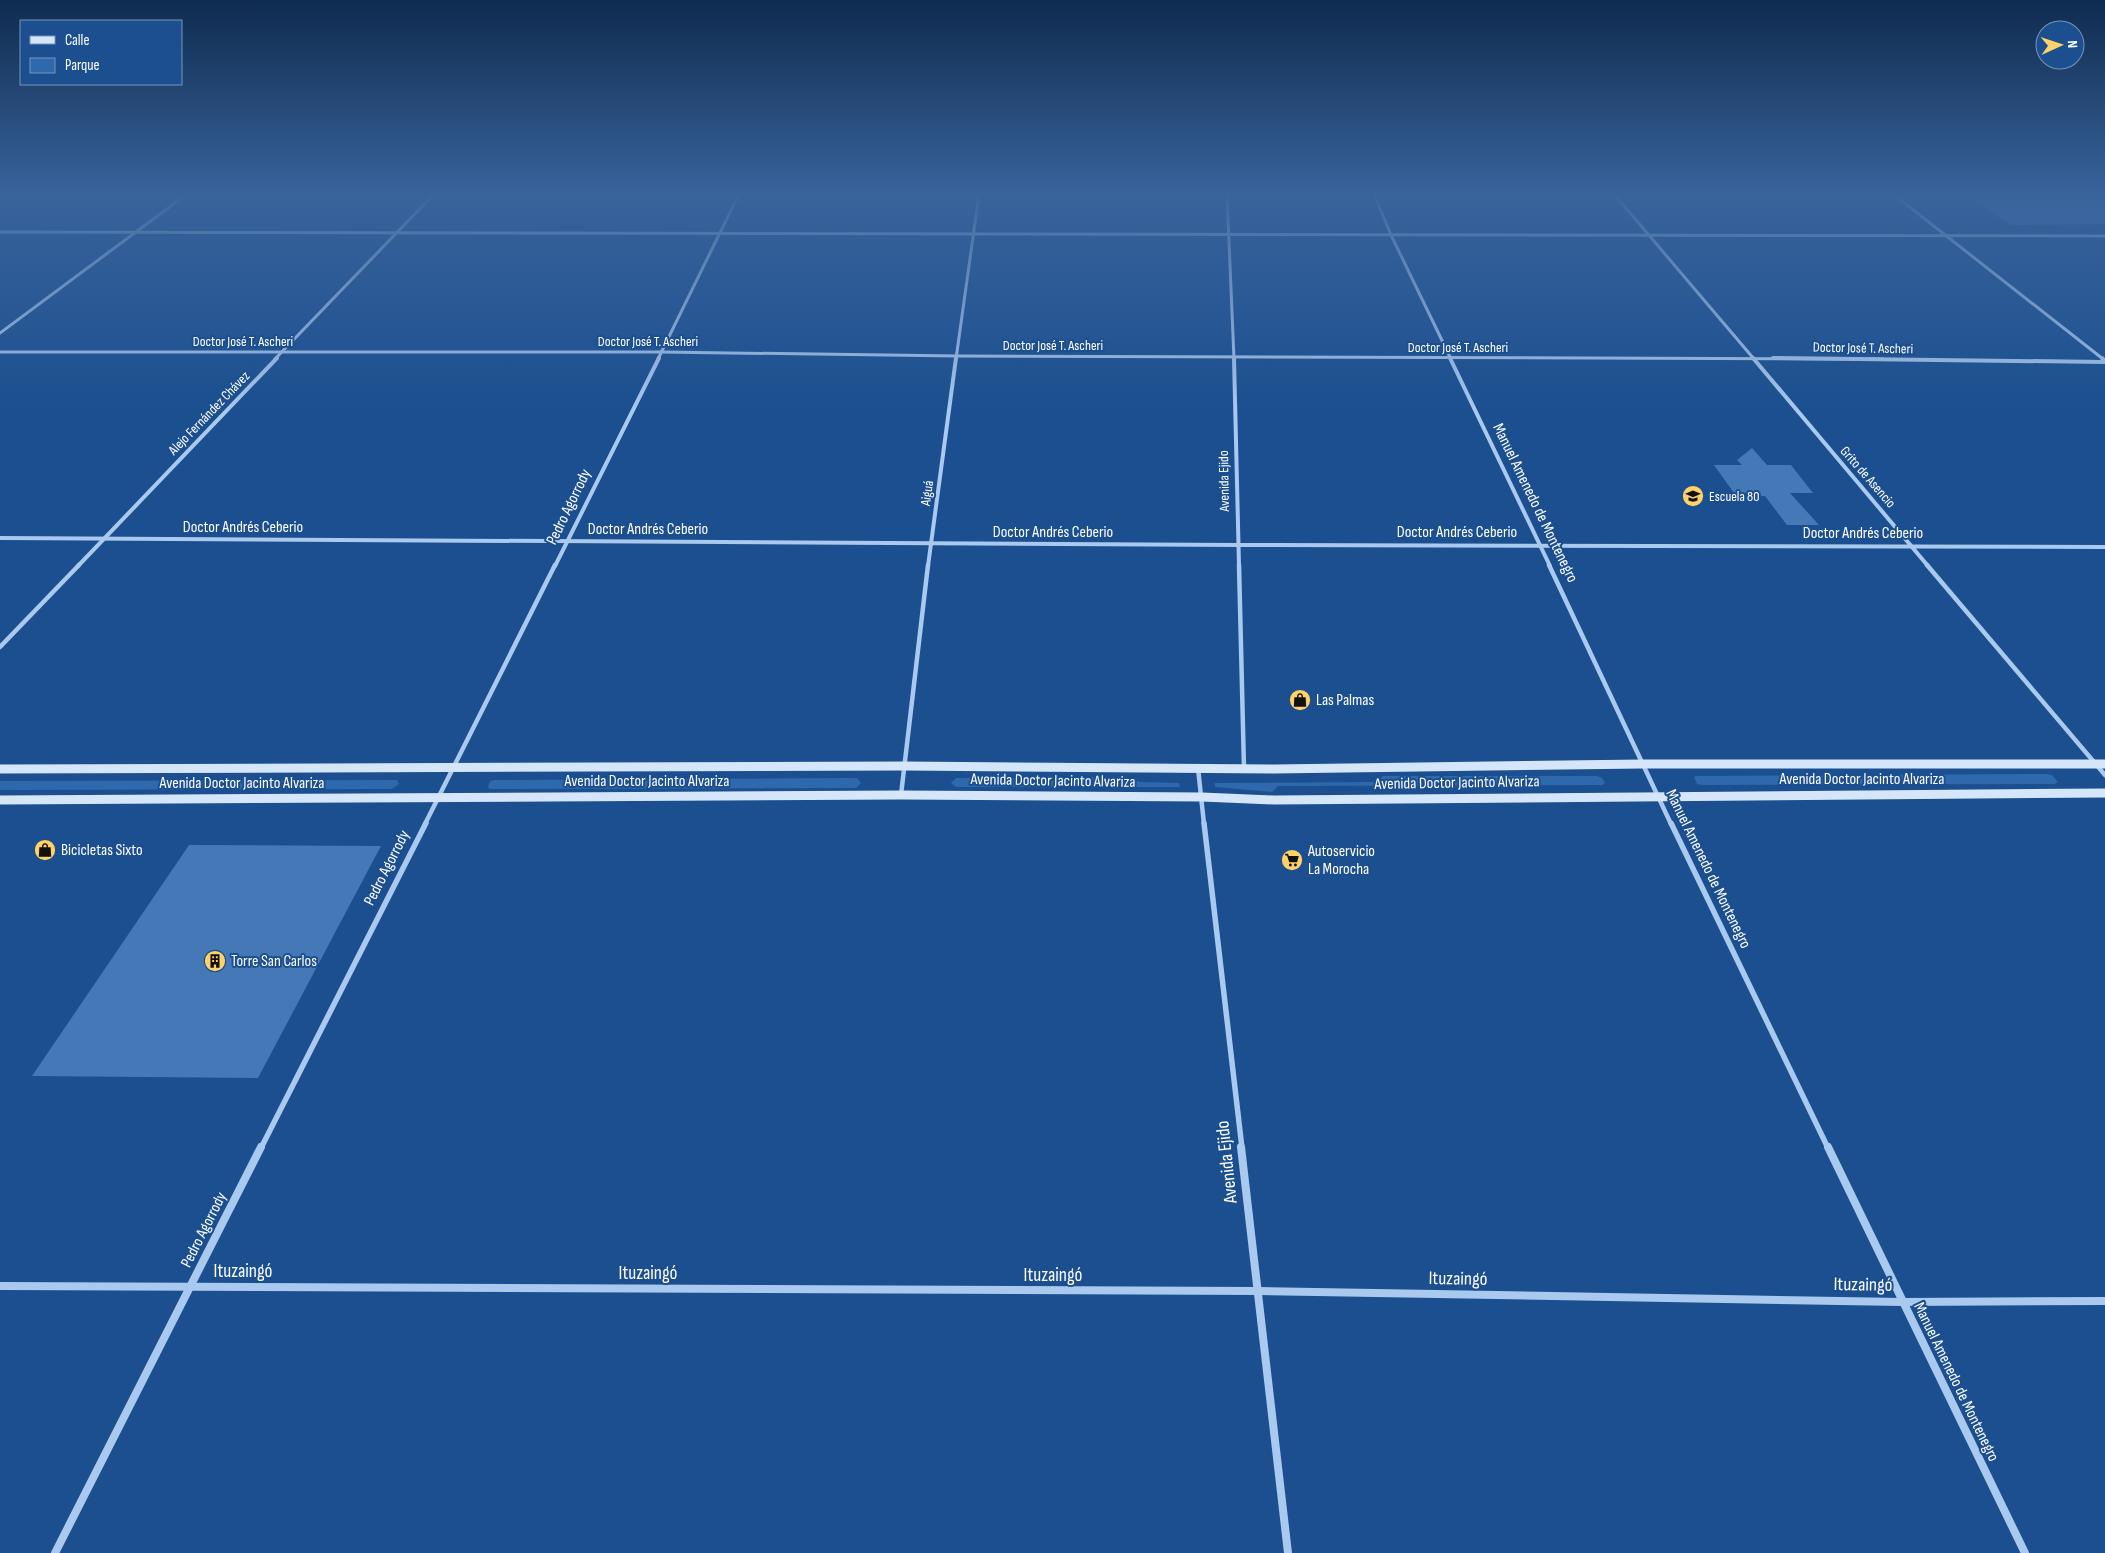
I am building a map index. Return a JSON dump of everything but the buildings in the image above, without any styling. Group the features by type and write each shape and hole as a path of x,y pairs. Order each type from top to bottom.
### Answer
{"main road":[{"name":"Avenida Doctor Jacinto Alvariza","path":"0,769 454,766 1244,768 1642,764 2100,764"},
{"name":"Avenida Doctor Jacinto Alvariza","path":"0,800 901,795 1202,797 1274,800 1657,795 2105,793"}],"street":[{"path":"0,333 90,266"},
{"name":"Alejo Fernández Chávez","path":"0,647 365,266"},
{"name":"Pedro Agorrody","path":"56,1553 439,797 705,266"},
{"name":"Aiguá","path":"901,795 931,543 970,266"},
{"name":"Avenida Ejido","path":"1230,266 1244,768"},
{"name":"Manuel Amenedo de Montenegro","path":"1406,266 1540,545 1642,764 2025,1553"},
{"name":"Grito de Asencio","path":"1674,266 2100,764 2105,775"},
{"path":"1986,266 2105,361"},
{"name":"Doctor José T. Ascheri","path":"0,352 662,352 958,356 2105,361"},
{"name":"Doctor Andrés Ceberio","path":"0,538 1237,545 2105,547"},
{"name":"Avenida Ejido","path":"1198,768 1288,1553"},
{"name":"Ituzaingó","path":"0,1286 1258,1291 1902,1302 2105,1301"}],"green space":[{"path":"2052,775 2058,782 2055,784 1702,785 1697,784 1694,777 1696,776"},
{"path":"1383,776 1597,776 1602,778 1605,783 1602,785 1278,786 1272,792 1215,787 1215,783 1377,782"},
{"path":"1126,777 1140,782 1179,783 1180,787 956,787 951,783 956,778"},
{"path":"857,778 861,783 856,788 490,789 488,787 490,781 494,780"},
{"path":"397,780 399,784 392,789 0,790 0,781"}],"place":[{"name":"Escuela 80","path":"1693,496"},
{"name":"Las Palmas","path":"1300,700"},
{"name":"Bicicletas Sixto","path":"45,850"},
{"name":"Autoservicio La Morocha","path":"1292,860"},
{"name":"Torre San Carlos","path":"215,961"}]}
